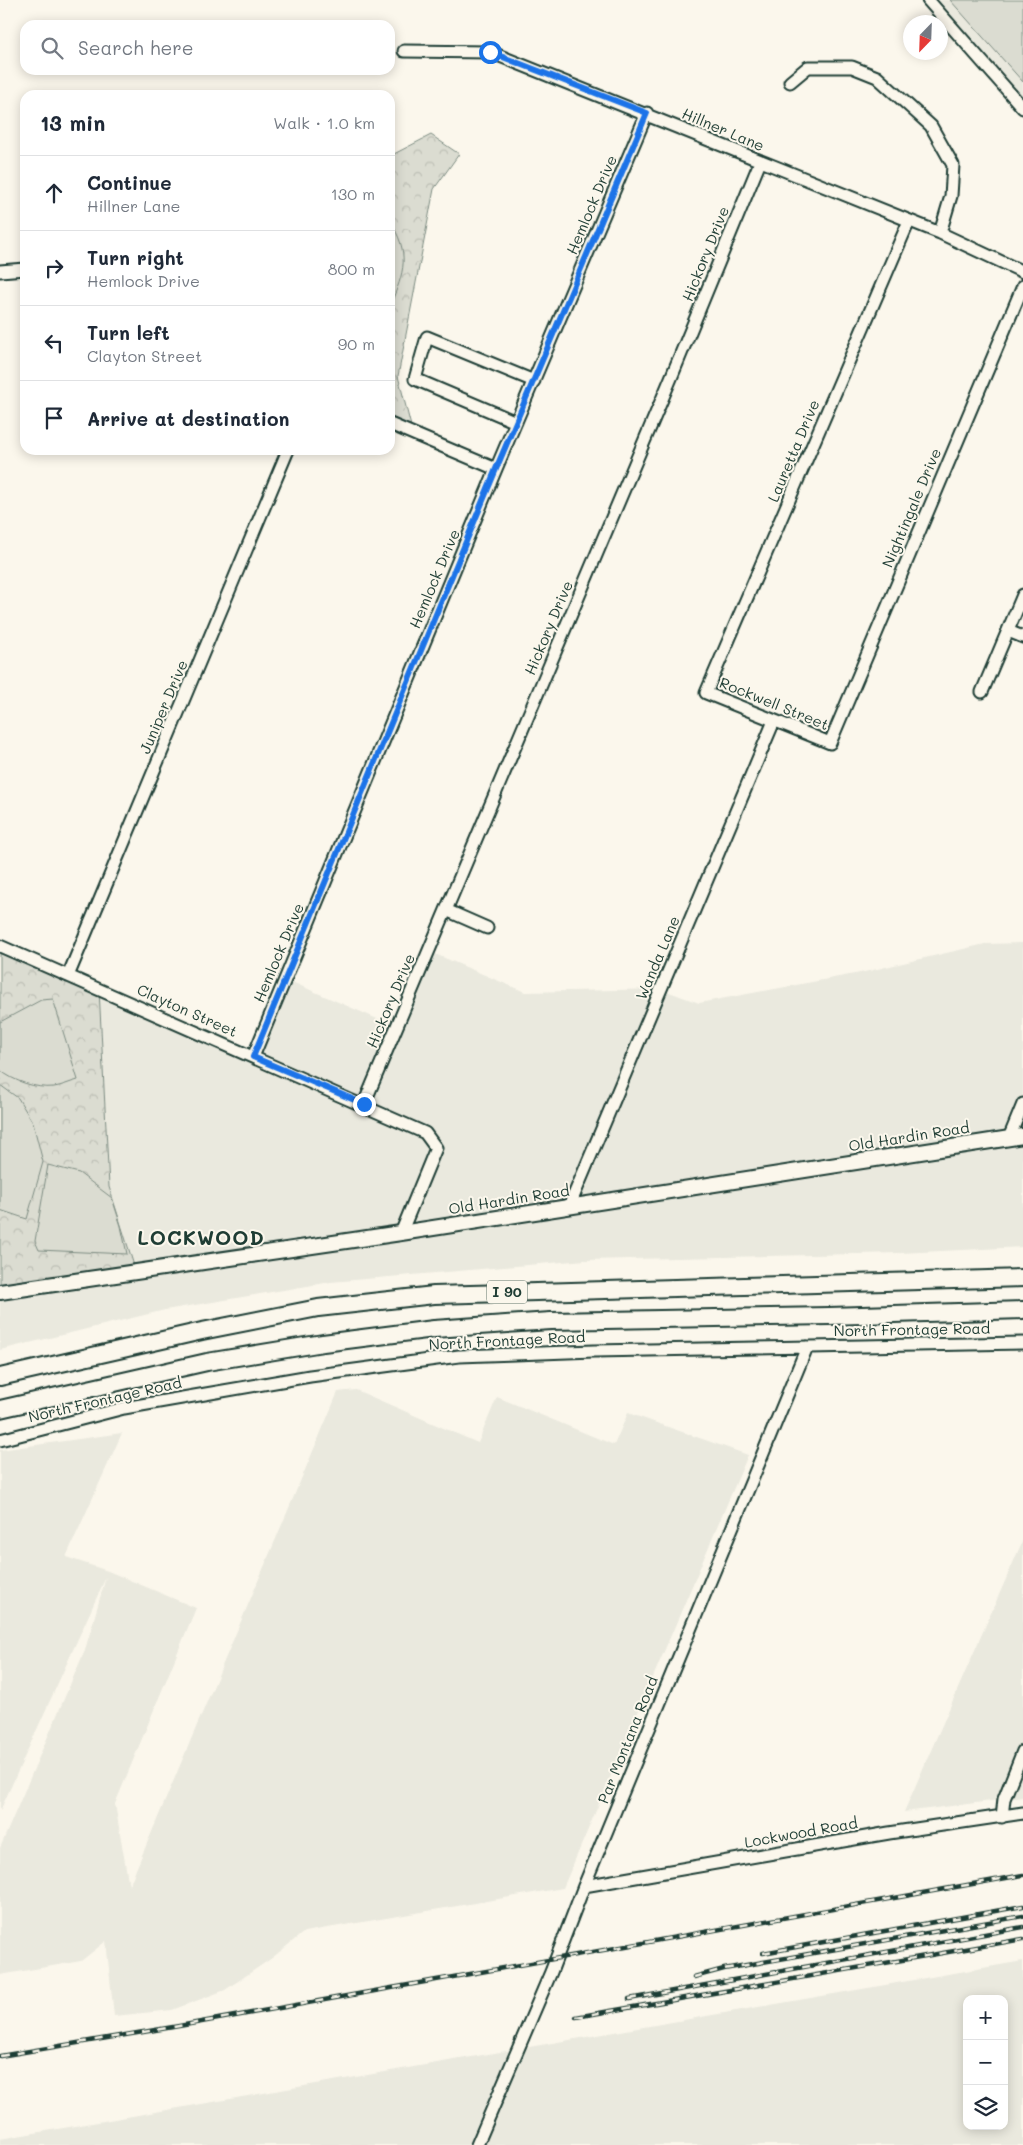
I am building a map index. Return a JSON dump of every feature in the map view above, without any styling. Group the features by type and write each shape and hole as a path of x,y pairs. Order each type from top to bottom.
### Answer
{"highway":[{"name":"I 90","path":"0,1377 182,1335 318,1308 434,1295 549,1290 1023,1278"},
{"name":"I 90","path":"0,1409 207,1362 323,1343 434,1329 551,1321 819,1317 1023,1310"}],"main road":[{"name":"Old Hardin Road","path":"0,1292 401,1233 1023,1136"}],"street":[{"path":"928,0 1023,108"},
{"name":"Hillner Lane","path":"404,51 490,52 647,113 760,162 940,233 1023,272"},
{"path":"790,82 808,67 852,66 877,77 931,126 953,165 951,196 940,233"},
{"name":"Hemlock Drive","path":"253,1057 496,469 647,113"},
{"name":"Hickory Drive","path":"364,1104 668,386 760,162"},
{"name":"Lauretta Drive","path":"706,692 909,221"},
{"path":"0,271 20,269"},
{"name":"Nightingale Drive","path":"830,743 1023,286"},
{"path":"516,422 415,379 427,337 534,381"},
{"path":"395,426 496,469"},
{"name":"Juniper Drive","path":"68,976 286,455"},
{"path":"982,692 1023,595"},
{"path":"1008,631 1023,637"},
{"name":"Rockwell Street","path":"706,692 830,743"},
{"name":"Wanda Lane","path":"569,1207 774,721"},
{"path":"446,910 487,928"},
{"name":"Clayton Street","path":"0,946 364,1104 425,1133 436,1148 401,1233"},
{"path":"1009,1138 1023,1104"},
{"name":"North Frontage Road","path":"0,1440 124,1408 310,1376 459,1356 807,1346 1023,1343"},
{"name":"Par Montana Road","path":"476,2145 551,1972 584,1886 807,1346"},
{"path":"1002,1816 1004,1799 1023,1751"},
{"name":"Lockwood Road","path":"584,1886 889,1833 1023,1813"}],"shaded area":[{"path":"926,0 1023,0 1023,109 948,25 948,15 939,15"},
{"path":"1023,943 1023,1247 900,1253 585,1260 331,1282 165,1310 0,1350 0,1292 136,1272 109,1187 99,989 252,1057 285,979 396,1027 428,951 525,992 661,989 699,1003 860,973 985,944"},
{"path":"356,1390 478,1443 497,1397 614,1445 628,1413 748,1455 563,1888 304,1932 272,1958 225,1990 172,2010 114,2016 106,1941 81,1961 0,1975 0,1848 85,1650 106,1577 0,1811 0,1450 122,1433 66,1557 108,1571 196,1608 115,1804 129,1886 338,1392"},
{"path":"1023,1540 1023,1797 904,1812"},
{"path":"1023,1961 1023,2145 0,2145 0,2139"}],"green space":[{"path":"950,0 1023,0 1023,82"},
{"path":"431,135 459,154 434,189 398,376 413,434 395,426 395,153"},
{"path":"395,230 403,253 402,272 395,292"},
{"path":"0,946 99,989 109,1187 136,1272 0,1292"},
{"path":"53,999 78,1080 57,1086 40,1087 11,1078 0,1070 0,1022 41,1000"},
{"path":"0,1085 18,1098 33,1123 43,1162 27,1219 0,1210"},
{"path":"48,1165 79,1173 112,1198 127,1254 39,1250 35,1241"}],"railway":[{"path":"0,2056 179,2026 1023,1875"},
{"path":"763,1953 1023,1906"},
{"path":"694,1977 724,1969 1023,1916"},
{"path":"629,1999 1023,1927"},
{"path":"576,2017 1023,1939"}],"district":[{"name":"LOCKWOOD","path":"201,1238"}],"route":[{"path":"364,1104 253,1057 496,469 647,113 490,52"}]}
